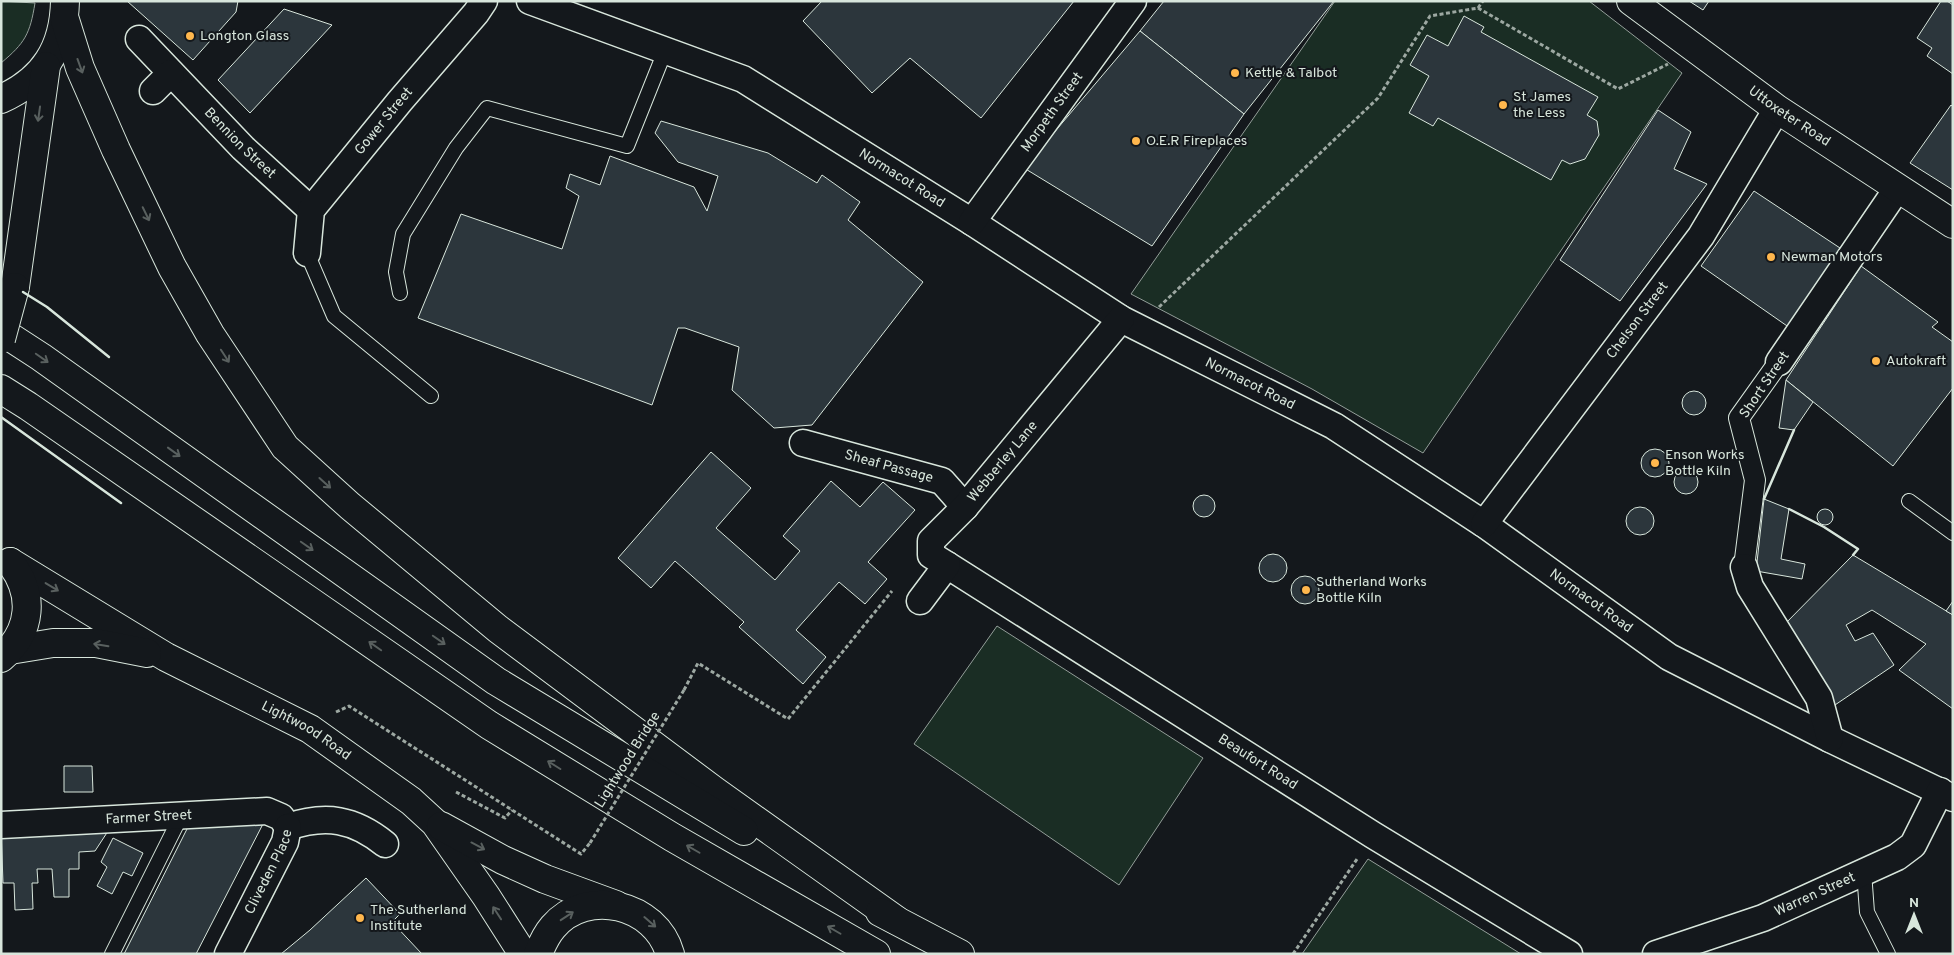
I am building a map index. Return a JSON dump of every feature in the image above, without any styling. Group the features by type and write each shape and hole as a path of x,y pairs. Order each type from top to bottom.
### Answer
{"main road":[{"name":"Uttoxeter Road","path":"1631,1 1777,109 1953,224"},
{"path":"1,99 19,91 46,66 56,48 66,8"},
{"path":"66,8 80,68 116,150 172,267 210,334 285,448 350,506 498,629 716,792 896,920"},
{"path":"1,339 15,287 46,66"},
{"path":"1,331 41,357 496,681 859,901 960,954"},
{"path":"1,389 489,725 672,837 876,954"},
{"path":"4,556 17,571 24,586 27,616 22,633 4,656"},
{"name":"Lightwood Road","path":"4,556 166,657 310,728 400,792 435,823 503,860 545,880 636,911 646,918 664,938 670,954"},
{"name":"Lightwood Road","path":"4,656 53,643 96,643 166,657"},
{"name":"Lightwood Road","path":"435,823 486,896 523,954"},
{"path":"538,954 543,941 554,926 571,913 591,905 616,905"}],"street":[{"name":"Gower Street","path":"311,210 400,101 476,14 484,1"},
{"name":"Normacot Road","path":"530,1 743,79 1131,324 1334,426 1484,524 1668,657 1830,739 1946,794"},
{"name":"Morpeth Street","path":"972,222 1132,1"},
{"name":"Bennion Street","path":"139,39 242,148 311,210"},
{"path":"153,91 171,73"},
{"name":"Chelson Street","path":"1484,524 1701,236 1777,109"},
{"name":"Short Street","path":"1830,739 1819,698 1750,588 1744,567 1754,480 1739,418 1780,362 1897,189"},
{"path":"308,253 311,210"},
{"name":"Webberley Lane","path":"947,565 932,555 932,541 1131,324"},
{"name":"Sheaf Passage","path":"803,444 942,481 964,507"},
{"path":"920,601 947,565"},
{"name":"Beaufort Road","path":"947,565 1373,835 1569,954"},
{"name":"Warren Street","path":"1656,954 1763,918 1897,857 1913,845 1946,794"},
{"name":"Farmer Street","path":"1,825 268,811 281,817 288,827"},
{"name":"Cliveden Place","path":"228,954 285,842 288,827 307,821 331,820 354,825 372,834 385,844"}],"lane":[{"path":"400,292 396,272 403,234 456,148 487,108 627,146 665,51"},
{"path":"308,253 334,316 431,396"},
{"path":"1909,501 1953,533"},
{"path":"112,954 181,816"},
{"path":"1864,872 1867,912 1888,954"}],"path":[{"path":"1478,8 1483,1"},
{"path":"1131,324 1163,303 1378,98 1430,16 1478,8 1618,89 1666,66 1685,41"},
{"name":"Lightwood Bridge","path":"512,810 582,854 684,690 698,663 788,719 893,590"},
{"path":"334,713 349,706 512,810 505,818 456,792"},
{"path":"1293,954 1373,835"}],"green space":[{"path":"1,1 35,3 31,23 25,37 16,50 1,63"},
{"path":"1335,1 1589,1 1682,73 1423,453 1312,389 1131,294"},
{"path":"997,626 1203,758 1119,885 914,744"},
{"path":"1368,859 1521,954 1302,954"}],"building":[{"name":"Longton Glass","path":"127,1 238,1 236,12 193,60"},
{"path":"822,1 1074,1 981,118 910,58 872,93 803,21"},
{"name":"Kettle & Talbot","path":"1164,1 1334,1 1244,114 1140,31"},
{"path":"1689,1 1709,1 1703,10"},
{"path":"1941,1 1947,1 1953,5 1953,74 1927,56 1932,48 1917,38"},
{"path":"284,9 332,25 250,113 218,80"},
{"name":"St James the Less","path":"1464,16 1484,27 1481,32 1598,97 1587,115 1597,121 1599,135 1585,159 1570,164 1562,160 1551,180 1438,118 1433,126 1409,113 1429,76 1410,65 1427,35 1448,46"},
{"name":"O.E.R Fireplaces","path":"1140,31 1244,114 1152,246 1024,168"},
{"path":"1951,105 1953,107 1953,190 1910,163"},
{"path":"1658,110 1691,132 1674,169 1707,184 1620,301 1560,260"},
{"path":"661,121 768,153 817,183 822,175 860,202 848,220 923,282 812,425 774,428 732,390 739,347 685,328 678,328 652,405 418,318 461,214 562,249 579,196 566,188 570,174 600,185 610,156 694,187 707,211 718,176 678,162 655,133"},
{"name":"Newman Motors","path":"1754,191 1840,248 1790,328 1701,266"},
{"name":"Autokraft","path":"1861,266 1938,322 1932,327 1953,342 1953,388 1893,466 1786,380"},
{"path":"1786,380 1813,402 1794,430 1779,428"},
{"name":"Enson Works Bottle Kiln","path":"1694,391 1699,392 1705,398 1705,408 1699,414 1694,415 1689,414 1683,408 1682,403 1683,398 1689,392"},
{"name":"Enson Works Bottle Kiln","path":"1655,449 1665,453 1669,463 1665,473 1655,477 1645,473 1641,463 1645,453"},
{"path":"711,452 751,488 716,528 775,580 800,551 783,536 831,481 860,507 883,482 915,510 868,562 887,579 865,604 839,582 796,630 826,657 803,684 739,627 744,622 675,561 651,588 618,558"},
{"name":"Enson Works Bottle Kiln","path":"1686,470 1691,471 1697,477 1697,487 1691,493 1686,494 1681,493 1675,487 1674,482 1675,477 1681,471"},
{"path":"1204,495 1212,498 1215,506 1212,514 1204,517 1196,514 1193,506 1196,498"},
{"path":"1764,499 1789,509 1781,559 1805,564 1802,579 1756,571"},
{"name":"Enson Works Bottle Kiln","path":"1640,507 1650,511 1654,521 1650,531 1640,535 1630,531 1626,521 1630,511"},
{"path":"1822,509 1828,509 1833,514 1831,523 1822,525 1817,520 1817,514"},
{"name":"Sutherland Works Bottle Kiln","path":"1273,554 1283,558 1287,568 1283,578 1273,582 1263,578 1259,568 1263,558"},
{"path":"1853,555 1953,615 1953,709 1899,670 1926,644 1872,610 1846,625 1855,641 1873,633 1894,665 1832,707 1781,628"},
{"name":"Sutherland Works Bottle Kiln","path":"1305,576 1315,580 1319,590 1315,600 1305,604 1295,600 1291,590 1295,580"},
{"path":"1953,601 1953,615 1946,611"},
{"path":"64,766 92,766 93,792 64,792"},
{"path":"114,822 95,851 79,852 79,869 69,869 69,897 54,897 52,869 37,869 38,883 32,883 33,909 15,910 14,883 3,883 1,829"},
{"path":"264,822 196,954 124,954 190,823"},
{"path":"113,838 143,853 132,876 123,872 112,894 97,886 107,867 101,862"},
{"name":"The Sutherland Institute","path":"366,878 400,914 392,922 422,954 281,954 310,930"}],"wall":[{"path":"23,292 47,307 109,357"},
{"path":"1,417 121,503"},
{"path":"1764,499 1794,430"},
{"path":"1789,509 1824,527 1858,549 1853,555"}],"place":[{"name":"Longton Glass","path":"190,36"},
{"name":"Kettle & Talbot","path":"1235,73"},
{"name":"St James the Less","path":"1503,105"},
{"name":"O.E.R Fireplaces","path":"1136,141"},
{"name":"Newman Motors","path":"1771,257"},
{"name":"Autokraft","path":"1876,361"},
{"name":"Enson Works Bottle Kiln","path":"1655,463"},
{"name":"Sutherland Works Bottle Kiln","path":"1306,590"},
{"name":"The Sutherland Institute","path":"360,918"}]}
